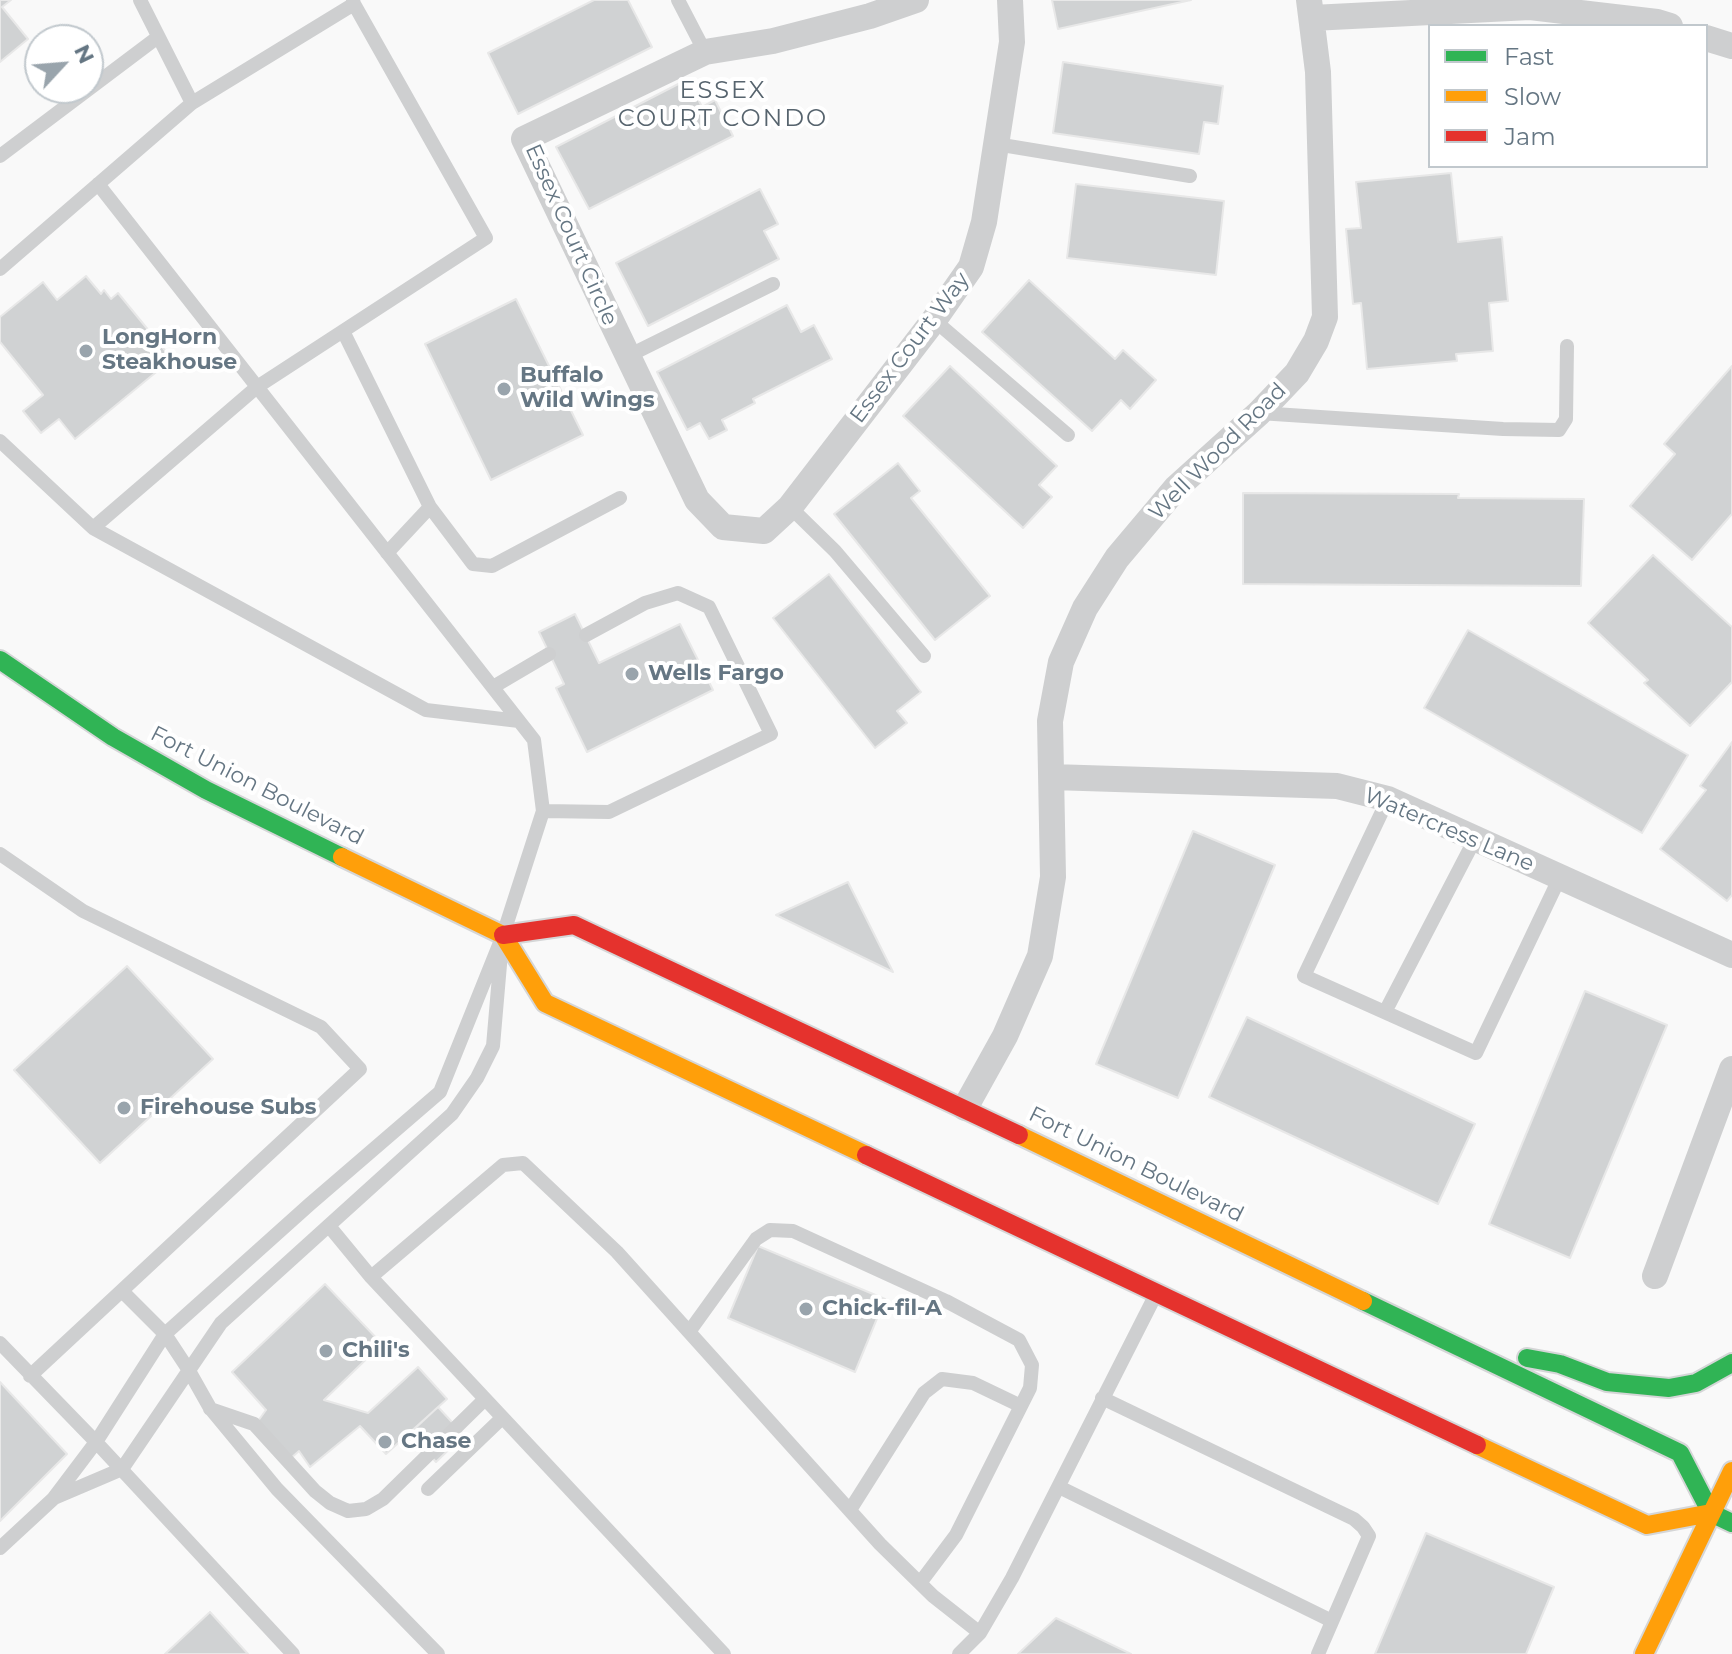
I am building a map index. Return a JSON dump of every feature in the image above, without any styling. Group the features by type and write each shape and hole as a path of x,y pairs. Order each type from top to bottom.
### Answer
{"main road":[{"name":"Fort Union Boulevard","path":"0,660 113,737 206,790 503,935 574,925 965,1108 1680,1453 1711,1513"},
{"path":"503,935 545,1003 1647,1525 1711,1513 1732,1523"},
{"path":"1464,1348 1560,1364 1607,1382 1638,1387 1669,1388 1696,1383 1732,1363"},
{"path":"1644,1654 1732,1471"}],"street":[{"name":"Essex Court Circle","path":"723,527 697,500 524,139 705,52 773,41 870,16 916,0"},
{"name":"Essex Court Way","path":"723,527 764,531 790,507 971,267 984,222 1012,42 1010,0"},
{"path":"1310,9 1530,7 1664,24"},
{"name":"Well Wood Road","path":"965,1108 1005,1036 1040,956 1053,877 1050,721 1061,662 1085,608 1117,558 1176,488 1259,413 1297,373 1316,341 1325,317 1318,72 1310,9"},
{"path":"1708,39 1732,46"},
{"name":"Watercress Lane","path":"1052,777 1337,786 1388,799 1732,955"},
{"path":"1655,1276 1732,1069"}],"lane":[{"path":"140,0 192,103"},
{"path":"678,0 705,52"},
{"path":"0,269 192,103 354,2 486,238 257,387 93,528"},
{"path":"0,156 158,37"},
{"path":"996,144 1190,176"},
{"path":"0,1548 53,1499 96,1442 165,1334 440,1092 503,935 543,811 534,740 98,184"},
{"path":"626,357 773,284"},
{"path":"934,320 1068,435"},
{"path":"343,331 430,507 473,564 492,566 620,498"},
{"path":"1259,413 1559,430 1566,419 1567,346"},
{"path":"0,441 93,528 426,710 519,721"},
{"path":"387,553 430,507"},
{"path":"790,507 835,551 924,656"},
{"path":"543,811 609,812 771,734 709,607 678,593 645,603 586,635"},
{"path":"493,687 549,654"},
{"path":"1388,799 1304,976 1476,1053 1560,877"},
{"path":"1385,1012 1475,839"},
{"path":"0,854 83,911 321,1027 360,1069 30,1376"},
{"path":"53,1499 122,1469 221,1323 452,1114 477,1078 493,1046 503,935"},
{"path":"371,1277 503,1165 523,1163 617,1252 920,1583 980,1633"},
{"path":"329,1226 371,1277 724,1654"},
{"path":"689,1332 756,1239 770,1230 793,1231 946,1301 1019,1340 1032,1365 1030,1388 956,1535 920,1583"},
{"path":"122,1291 165,1334 210,1408 277,1489 438,1654"},
{"path":"959,1654 980,1633 1059,1487 1156,1294"},
{"path":"0,1343 293,1654"},
{"path":"850,1510 924,1393 942,1379 973,1383 1021,1406"},
{"path":"1102,1398 1354,1519 1363,1527 1369,1536 1318,1654"},
{"path":"210,1408 254,1424 315,1491 330,1503 348,1511 366,1509 383,1499 485,1399"},
{"path":"428,1489 502,1418"},
{"path":"1059,1487 1332,1621"}],"building":[{"path":"0,0 11,0 2,7 24,34 24,42 0,62"},
{"path":"594,0 628,0 652,47 518,114 488,53"},
{"path":"1052,0 1191,0 1058,29"},
{"path":"1063,62 1223,86 1218,124 1204,122 1199,154 1053,133"},
{"path":"688,79 702,107 715,100 733,136 589,209 556,147"},
{"path":"1451,173 1458,242 1502,237 1508,301 1489,303 1493,351 1456,354 1457,361 1367,369 1361,303 1353,304 1346,229 1361,228 1356,182"},
{"path":"1076,184 1224,201 1216,275 1067,258"},
{"path":"760,189 778,224 764,231 779,259 648,326 616,263"},
{"name":"LongHorn Steakhouse","path":"86,276 101,294 104,290 111,299 118,293 172,359 75,439 59,419 41,433 23,411 43,395 0,342 0,317 43,282 57,300"},
{"path":"1029,280 1115,359 1123,350 1156,380 1130,409 1121,400 1092,431 982,332"},
{"name":"Buffalo Wild Wings","path":"516,299 583,435 491,480 425,344"},
{"path":"787,305 801,332 814,325 832,359 753,399 755,403 722,420 727,430 709,439 700,423 687,430 657,372"},
{"path":"950,366 1057,466 1039,485 1052,497 1023,528 903,416"},
{"path":"1732,366 1732,514 1692,560 1630,506 1675,454 1664,444"},
{"path":"898,463 920,491 911,498 990,596 935,640 834,514"},
{"path":"1243,493 1459,494 1458,498 1584,499 1581,586 1243,584"},
{"path":"1653,555 1732,627 1732,682 1690,726 1644,683 1648,680 1588,623"},
{"path":"829,574 921,692 897,711 907,723 875,748 773,618"},
{"name":"Wells Fargo","path":"575,614 599,663 680,624 713,690 587,752 556,688 564,684 539,632"},
{"path":"1468,630 1688,755 1642,833 1424,708"},
{"path":"1732,742 1732,895 1727,901 1660,849 1706,790 1700,786"},
{"path":"1193,831 1275,865 1178,1098 1096,1064"},
{"path":"848,882 893,972 776,915"},
{"path":"127,966 213,1059 100,1163 14,1070"},
{"path":"1585,991 1667,1025 1570,1258 1489,1224"},
{"path":"1247,1017 1475,1124 1438,1204 1209,1097"},
{"name":"Chick-fil-A","path":"758,1246 885,1299 855,1372 728,1318"},
{"path":"325,1284 382,1344 324,1400 368,1413 418,1367 447,1399 386,1454 360,1426 310,1467 299,1451 291,1458 258,1421 266,1410 232,1372"},
{"path":"0,1382 67,1454 0,1521"},
{"path":"438,1407 464,1435 436,1462 410,1433"},
{"path":"1426,1533 1554,1587 1526,1654 1375,1654"},
{"path":"210,1612 248,1654 165,1654"},
{"path":"1056,1618 1131,1654 1018,1654"}],"traffic: fast":[{"path":"0,660 113,737 206,790 342,857"},
{"path":"1363,1301 1680,1453 1711,1513 1732,1523"},
{"path":"1527,1358 1560,1364 1607,1382 1669,1388 1696,1383 1732,1363"}],"traffic: slow":[{"path":"342,857 503,935 545,1003 866,1155"},
{"path":"1019,1135 1363,1301"},
{"path":"1477,1445 1647,1525 1711,1513"},
{"path":"1644,1654 1732,1471"}],"traffic: jam":[{"path":"503,935 574,925 1019,1135"},
{"path":"866,1155 1477,1445"}],"place":[{"name":"LongHorn Steakhouse","path":"86,351"},
{"name":"Buffalo Wild Wings","path":"504,389"},
{"name":"Wells Fargo","path":"632,674"},
{"name":"Firehouse Subs","path":"124,1108"},
{"name":"Chick-fil-A","path":"806,1309"},
{"name":"Chili's","path":"326,1351"},
{"name":"Chase","path":"385,1442"}],"district":[{"name":"ESSEX COURT CONDO","path":"723,105"}]}
